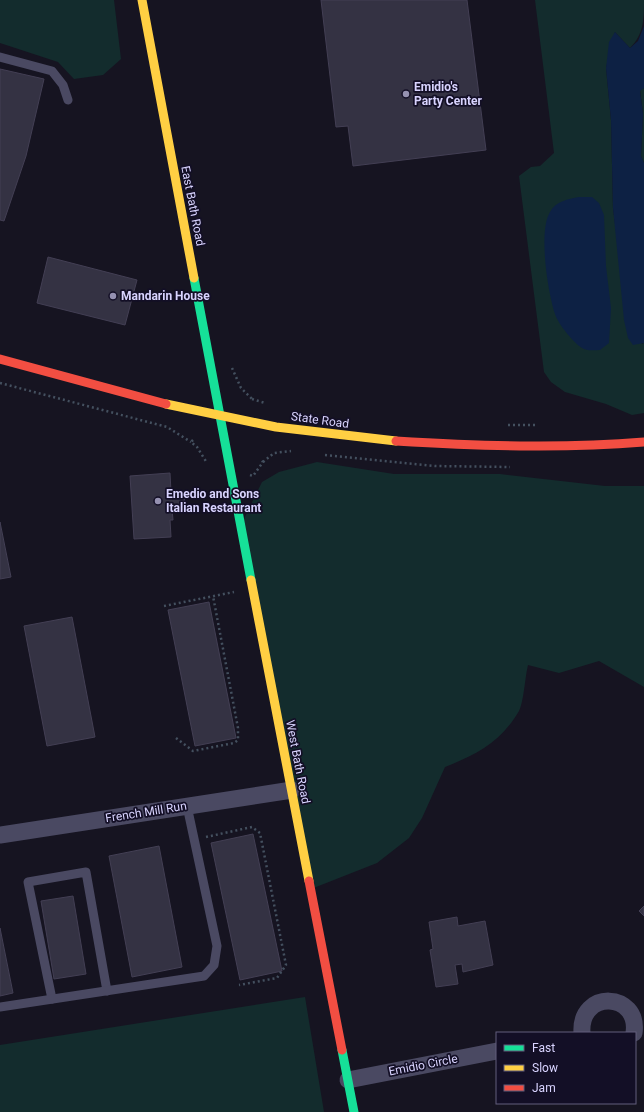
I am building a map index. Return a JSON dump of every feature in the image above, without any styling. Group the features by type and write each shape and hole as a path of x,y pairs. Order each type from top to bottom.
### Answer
{"street":[{"name":"East Bath Road","path":"142,0 220,416"},
{"name":"State Road","path":"0,359 220,416 330,435 400,441 506,446 570,446 644,442"},
{"name":"West Bath Road","path":"220,416 354,1112"},
{"name":"French Mill Run","path":"0,835 292,790"},
{"path":"582,1032 584,1016 589,1008 597,1003 614,1001 623,1005 629,1012 633,1020 634,1032"},
{"name":"Emidio Circle","path":"348,1080 496,1051"}],"lane":[{"path":"0,57 52,71 63,85 68,100"},
{"path":"0,1007 204,976 214,965 217,946 187,806"},
{"path":"52,999 28,882 86,872 107,991"}],"path":[{"path":"230,363 241,388 251,400 266,404"},
{"path":"0,383 167,427 192,441 208,466"},
{"path":"504,424 541,425"},
{"path":"250,475 252,476 263,462 261,459"},
{"path":"164,606 234,592"},
{"path":"176,738 193,751 234,743 238,740 238,728 213,596"},
{"path":"194,840 252,827 260,834 286,966 277,978 239,985"}],"green space":[{"path":"0,0 114,0 121,59 103,75 74,79 58,62 0,43"},
{"path":"535,0 644,0 641,32 635,43 630,48 615,32 606,68 611,120 613,208 617,239 642,344 644,343 644,413 632,415 606,404 565,392 551,382 544,372 519,176 531,167 540,166 554,153"},
{"path":"644,88 644,163 641,156 643,114 640,90"},
{"path":"317,462 394,474 500,474 605,486 644,486 644,687 599,661 559,673 528,665 521,707 512,722 487,746 467,758 445,767 422,818 409,838 377,863 311,889 240,527 262,482 279,472"},
{"path":"305,997 324,1112 0,1112 0,1045"}],"water":[{"path":"644,26 644,88 640,91 643,114 641,156 644,163 644,343 633,345 628,338 624,320 613,208 611,120 606,68 609,42 615,32 630,48 638,41"},
{"path":"579,197 592,197 599,203 604,215 606,266 611,308 609,343 600,350 590,350 580,347 563,328 555,314 547,278 544,247 546,221 550,212 556,205"}],"building":[{"name":"Emidio's Party Center","path":"321,0 467,0 486,150 353,166 348,126 336,127"},
{"path":"0,69 44,79 26,156 4,221 0,220"},
{"path":"48,257 137,280 125,325 37,303"},
{"name":"Emedio and Sons Italian Restaurant","path":"170,473 171,492 184,492 185,509 172,509 173,520 170,520 171,537 134,539 130,476"},
{"path":"0,522 11,577 0,579"},
{"path":"209,602 236,738 195,746 168,610"},
{"path":"72,617 95,737 47,746 24,626"},
{"path":"253,834 282,971 240,980 211,843"},
{"path":"159,846 182,967 132,977 109,856"},
{"path":"73,896 86,974 54,979 41,901"},
{"path":"644,906 644,916 639,911"},
{"path":"457,917 458,926 485,921 493,965 463,972 462,964 455,965 458,984 436,987 430,950 433,949 429,922"},
{"path":"0,928 13,993 0,996"}],"traffic: fast":[{"path":"194,278 251,580"},
{"path":"342,1050 354,1112"}],"traffic: slow":[{"path":"142,0 194,278"},
{"path":"166,404 276,427 396,441"},
{"path":"251,580 309,881"}],"traffic: jam":[{"path":"0,359 166,404"},
{"path":"396,441 520,446 582,446 644,442"},
{"path":"309,881 342,1050"}],"place":[{"name":"Emidio's Party Center","path":"406,94"},
{"name":"Mandarin House","path":"113,296"},
{"name":"Emedio and Sons Italian Restaurant","path":"158,501"}]}
